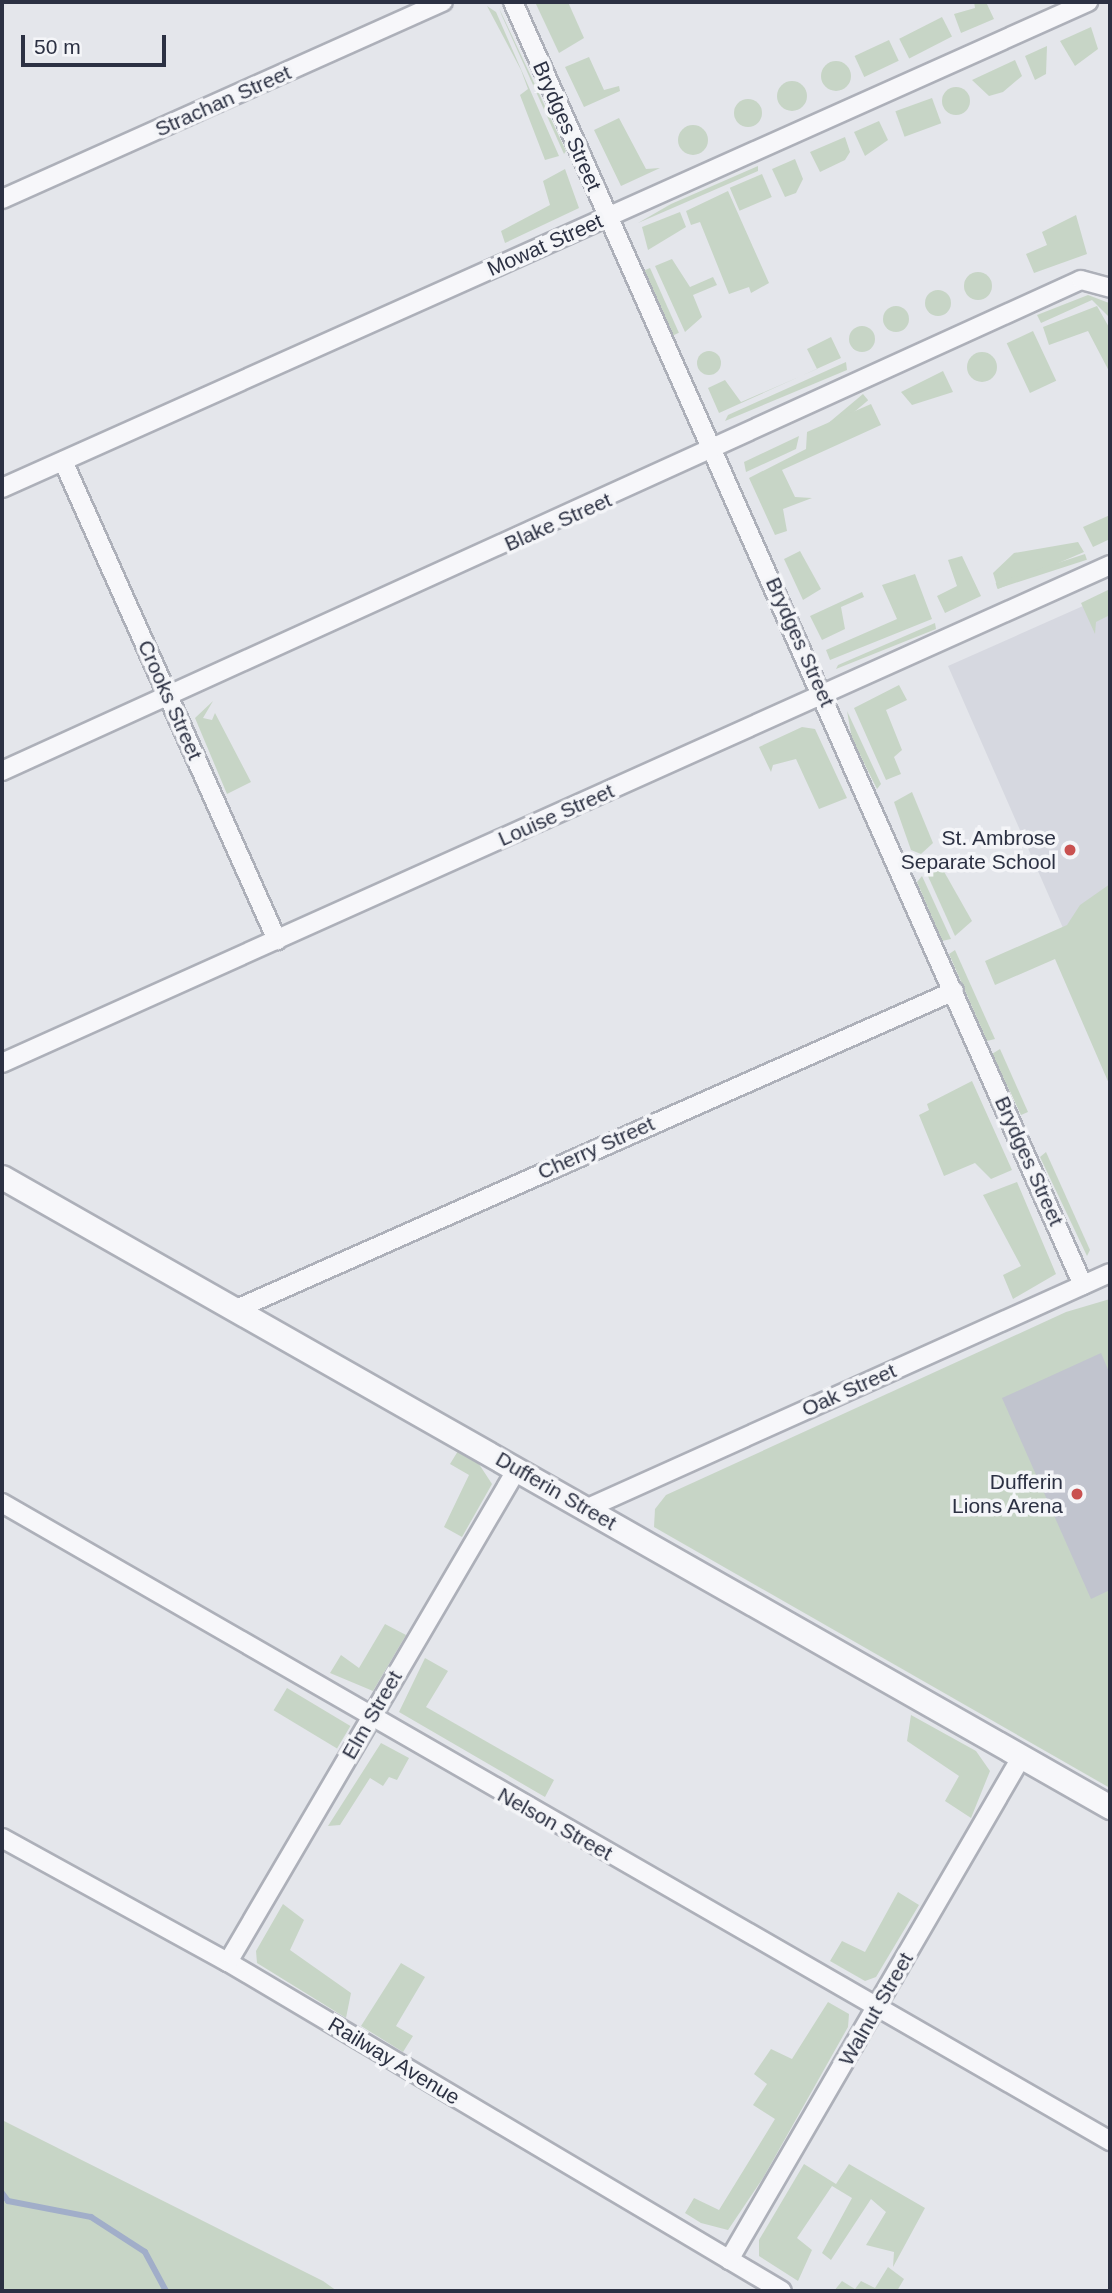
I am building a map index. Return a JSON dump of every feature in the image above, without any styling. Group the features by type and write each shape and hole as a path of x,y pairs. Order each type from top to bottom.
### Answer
{"street":[{"name":"Strachan Street","path":"2,199 443,2"},
{"name":"Brydges Street","path":"513,2 607,217 824,695 1083,1285"},
{"name":"Mowat Street","path":"2,488 1088,2"},
{"name":"Blake Street","path":"2,771 1081,280 1110,288"},
{"name":"Crooks Street","path":"63,461 277,940"},
{"name":"Louise Street","path":"2,1063 1110,565"},
{"name":"Cherry Street","path":"239,1308 954,991"},
{"name":"Dufferin Street","path":"3,1181 239,1308 1110,1807"},
{"name":"Oak Street","path":"588,1507 1110,1273"},
{"name":"Elm Street","path":"228,1962 517,1469"},
{"name":"Nelson Street","path":"2,1503 370,1719 1110,2140"},
{"name":"Walnut Street","path":"729,2260 1022,1756"},
{"name":"Railway Avenue","path":"2,1838 228,1962 782,2291"}],"shaded area":[{"name":"St. Ambrose Separate School","path":"1110,594 1110,1035 948,666"}],"green space":[{"path":"535,2 568,2 584,38 559,53"},
{"path":"974,2 986,2 994,19 961,33 954,14 975,8"},
{"path":"487,6 496,12 559,156 545,160 520,95 528,89 521,70"},
{"path":"499,8 566,151 564,154 502,16"},
{"path":"942,17 952,37 909,58 899,39"},
{"path":"1091,27 1098,49 1075,66 1060,41"},
{"path":"889,40 899,61 864,77 855,56"},
{"path":"1047,46 1046,74 1035,80 1025,56"},
{"path":"589,57 604,90 619,86 620,91 584,107 565,67"},
{"path":"1015,60 1022,76 1003,92 989,96 972,80"},
{"path":"836,61 847,65 851,76 847,87 836,91 825,87 821,76 825,65"},
{"path":"792,81 803,85 807,96 803,107 792,111 781,107 777,96 781,85"},
{"path":"956,87 966,91 970,101 966,111 956,115 946,111 942,101 946,91"},
{"path":"932,98 941,123 905,137 895,111"},
{"path":"748,99 758,103 762,113 758,123 748,127 738,123 734,113 738,103"},
{"path":"619,118 646,169 660,168 621,186 594,130"},
{"path":"879,121 888,140 865,156 854,132"},
{"path":"693,125 704,129 708,140 704,151 693,155 682,151 678,140 682,129"},
{"path":"845,137 850,152 845,160 820,172 810,152"},
{"path":"795,159 803,179 796,193 785,197 772,169"},
{"path":"758,166 758,171 638,223 671,204"},
{"path":"565,169 579,208 505,243 501,231 550,205 543,181"},
{"path":"762,174 772,197 740,211 730,188"},
{"path":"728,191 769,283 751,293 749,287 729,294 700,222 691,225 686,211"},
{"path":"680,212 686,227 648,250 642,227"},
{"path":"1076,215 1087,254 1034,273 1026,254 1047,245 1042,232"},
{"path":"672,259 690,287 713,277 717,285 693,295 702,317 685,332 655,266"},
{"path":"650,268 679,333 672,336 644,271"},
{"path":"978,272 988,276 992,286 988,296 978,300 968,296 964,286 968,276"},
{"path":"938,290 947,294 951,303 947,312 938,316 929,312 925,303 929,294"},
{"path":"1088,295 1109,303 1110,318 1092,300 1041,323 1037,315"},
{"path":"896,306 905,310 909,319 905,328 896,332 887,328 883,319 887,310"},
{"path":"1097,306 1110,329 1110,373 1088,331 1049,345 1043,327"},
{"path":"862,326 871,330 875,339 871,348 862,352 853,348 849,339 853,330"},
{"path":"1033,331 1056,381 1030,393 1007,343"},
{"path":"831,337 841,358 817,369 807,349"},
{"path":"709,351 718,354 721,363 718,372 709,375 700,372 697,363 700,354"},
{"path":"982,352 988,353 996,361 996,373 988,381 982,382 976,381 968,373 967,367 968,361 976,353"},
{"path":"846,362 847,370 725,421 728,415"},
{"path":"943,371 953,392 912,405 901,392"},
{"path":"806,374 719,413 708,388 725,380 741,402"},
{"path":"863,394 868,400 818,442 813,436"},
{"path":"871,404 881,425 782,470 795,497 812,498 783,509 787,531 775,535 749,478 806,449 807,432"},
{"path":"799,436 796,449 746,472 744,462"},
{"path":"1110,515 1110,539 1093,547 1083,527"},
{"path":"1078,542 1084,552 998,589 993,573 1014,553"},
{"path":"800,551 821,589 803,600 784,559"},
{"path":"1085,554 1087,560 997,589 996,583"},
{"path":"962,556 981,596 945,613 937,596 957,586 948,560"},
{"path":"915,574 932,619 830,660 826,650 897,619 882,585"},
{"path":"1110,589 1110,615 1096,622 1095,634 1081,603"},
{"path":"862,592 864,597 841,607 845,629 822,640 810,616"},
{"path":"935,623 936,629 836,669 838,665"},
{"path":"899,685 907,700 886,710 902,750 894,757 901,774 886,780 854,708"},
{"path":"213,701 203,718 212,720 215,713 251,782 227,794 195,718"},
{"path":"847,711 881,784 877,789 852,739"},
{"path":"802,727 815,729 847,798 819,809 796,759 773,765 771,772 759,747"},
{"path":"912,792 933,843 921,854 911,850 894,802"},
{"path":"942,868 972,921 955,936 927,874"},
{"path":"922,876 951,939 942,941 917,882"},
{"path":"1110,884 1110,1086 1055,959 995,985 985,961 1067,925 1080,905"},
{"path":"955,950 995,1039 987,1041 949,954"},
{"path":"1000,1049 1028,1112 1021,1115 992,1054"},
{"path":"972,1081 1012,1170 991,1179 975,1163 944,1176 919,1115 929,1110 927,1104"},
{"path":"1046,1152 1090,1250 1087,1256 1040,1157"},
{"path":"1017,1182 1056,1274 1013,1299 1003,1275 1021,1266 983,1195"},
{"path":"1110,1299 1110,1788 654,1527 655,1509 666,1495 1066,1312"},
{"path":"458,1451 477,1461 492,1484 462,1537 444,1527 469,1475 450,1464"},
{"path":"385,1624 406,1635 373,1691 330,1673 341,1655 359,1668"},
{"path":"425,1658 448,1671 426,1707 554,1780 545,1797 399,1712"},
{"path":"287,1688 350,1726 337,1748 274,1710"},
{"path":"911,1715 976,1751 990,1771 971,1818 945,1801 959,1776 907,1741"},
{"path":"381,1743 409,1758 397,1780 389,1777 383,1786 370,1778 340,1825 328,1826"},
{"path":"898,1892 919,1905 876,1977 865,1981 830,1961 842,1941 865,1952"},
{"path":"283,1904 304,1920 290,1950 351,1993 346,2018 257,1963 256,1951"},
{"path":"401,1963 425,1977 396,2026 413,2036 403,2052 361,2026"},
{"path":"828,2002 849,2014 848,2027 763,2178 728,2230 701,2223 685,2213 694,2198 719,2210 775,2119 753,2105 767,2084 754,2074 771,2049 792,2059"},
{"path":"2,2120 323,2281 337,2291 2,2291"},
{"path":"804,2164 836,2184 849,2164 925,2208 893,2267 894,2252 866,2245 886,2212 871,2199 831,2260 822,2253 852,2198 832,2186 797,2238 812,2250 798,2281 759,2256 759,2240"},
{"path":"888,2267 904,2279 897,2291 834,2291 842,2281 855,2289 861,2281 875,2288"}],"building":[{"name":"Dufferin Lions Arena","path":"1101,1353 1110,1374 1110,1590 1091,1599 1002,1398"}],"waterway":[{"path":"2,2193 8,2201 91,2217 145,2252 166,2291"}],"place":[{"name":"St. Ambrose Separate School","path":"1070,850"},
{"name":"Dufferin Lions Arena","path":"1077,1494"}]}
